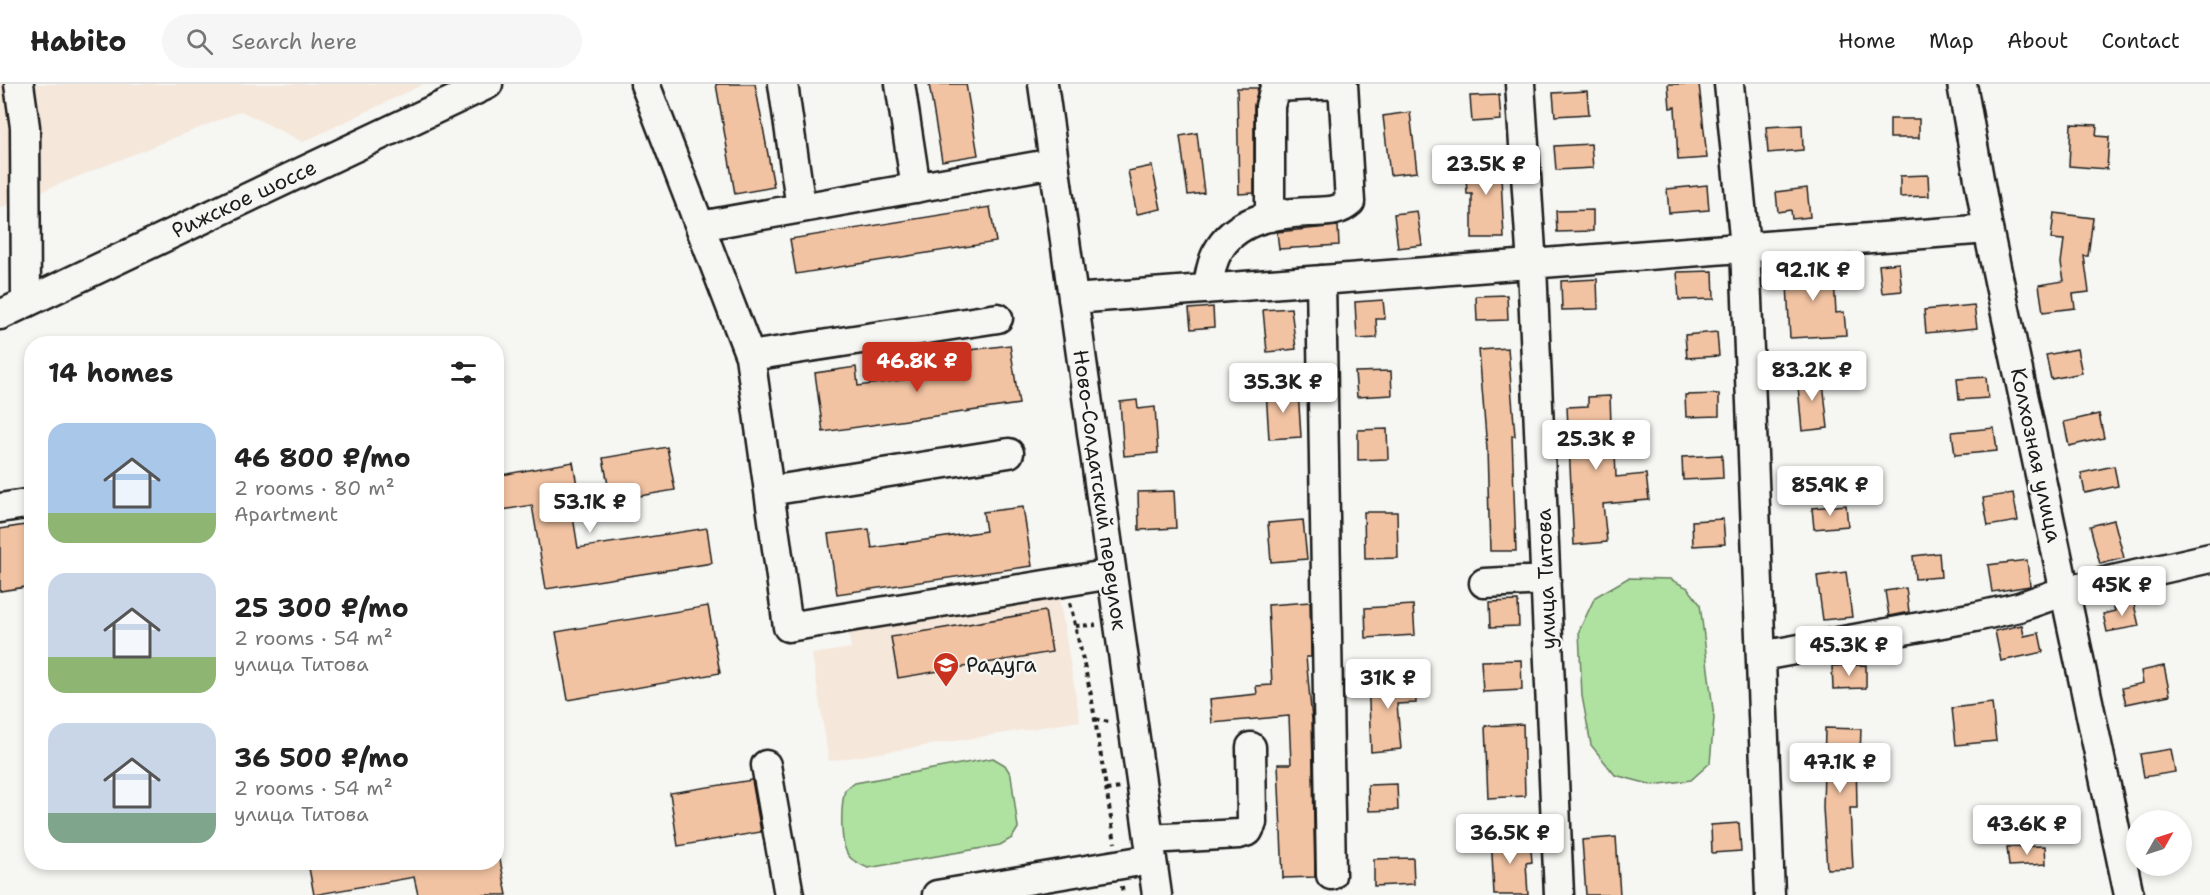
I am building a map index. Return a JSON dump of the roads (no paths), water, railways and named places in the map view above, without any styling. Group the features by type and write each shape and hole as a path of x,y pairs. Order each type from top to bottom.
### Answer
{"street":[{"path":"19,84 25,128 26,302"},
{"name":"Рижское шоссе","path":"0,315 488,84"},
{"path":"645,84 750,356 788,627 1112,574"},
{"path":"783,84 801,208"},
{"path":"900,84 916,188"},
{"name":"Ново-Солдатский переулок","path":"1042,84 1158,895"},
{"path":"1207,289 1216,254 1231,232 1249,222 1290,213 1333,211 1344,208 1350,202 1342,84 1276,86 1270,106 1270,217"},
{"name":"улица Титова","path":"1521,84 1532,266 1559,895"},
{"path":"1730,84 1745,247 1770,895"},
{"name":"Колхозная улица","path":"1962,84 1988,229 2129,895"},
{"path":"700,226 1054,163"},
{"path":"1073,299 1322,279 1532,266 1988,229"},
{"path":"1322,279 1331,876"},
{"path":"750,356 998,318"},
{"path":"770,490 1009,453"},
{"path":"0,508 24,505"},
{"path":"1761,656 2019,607 2065,591 2210,558"},
{"path":"1484,583 1546,580"},
{"path":"937,895 1082,883 1150,849 1248,831 1252,823 1251,747"},
{"path":"766,765 789,895"}],"place":[{"name":"Радуга","path":"946,688"}]}
